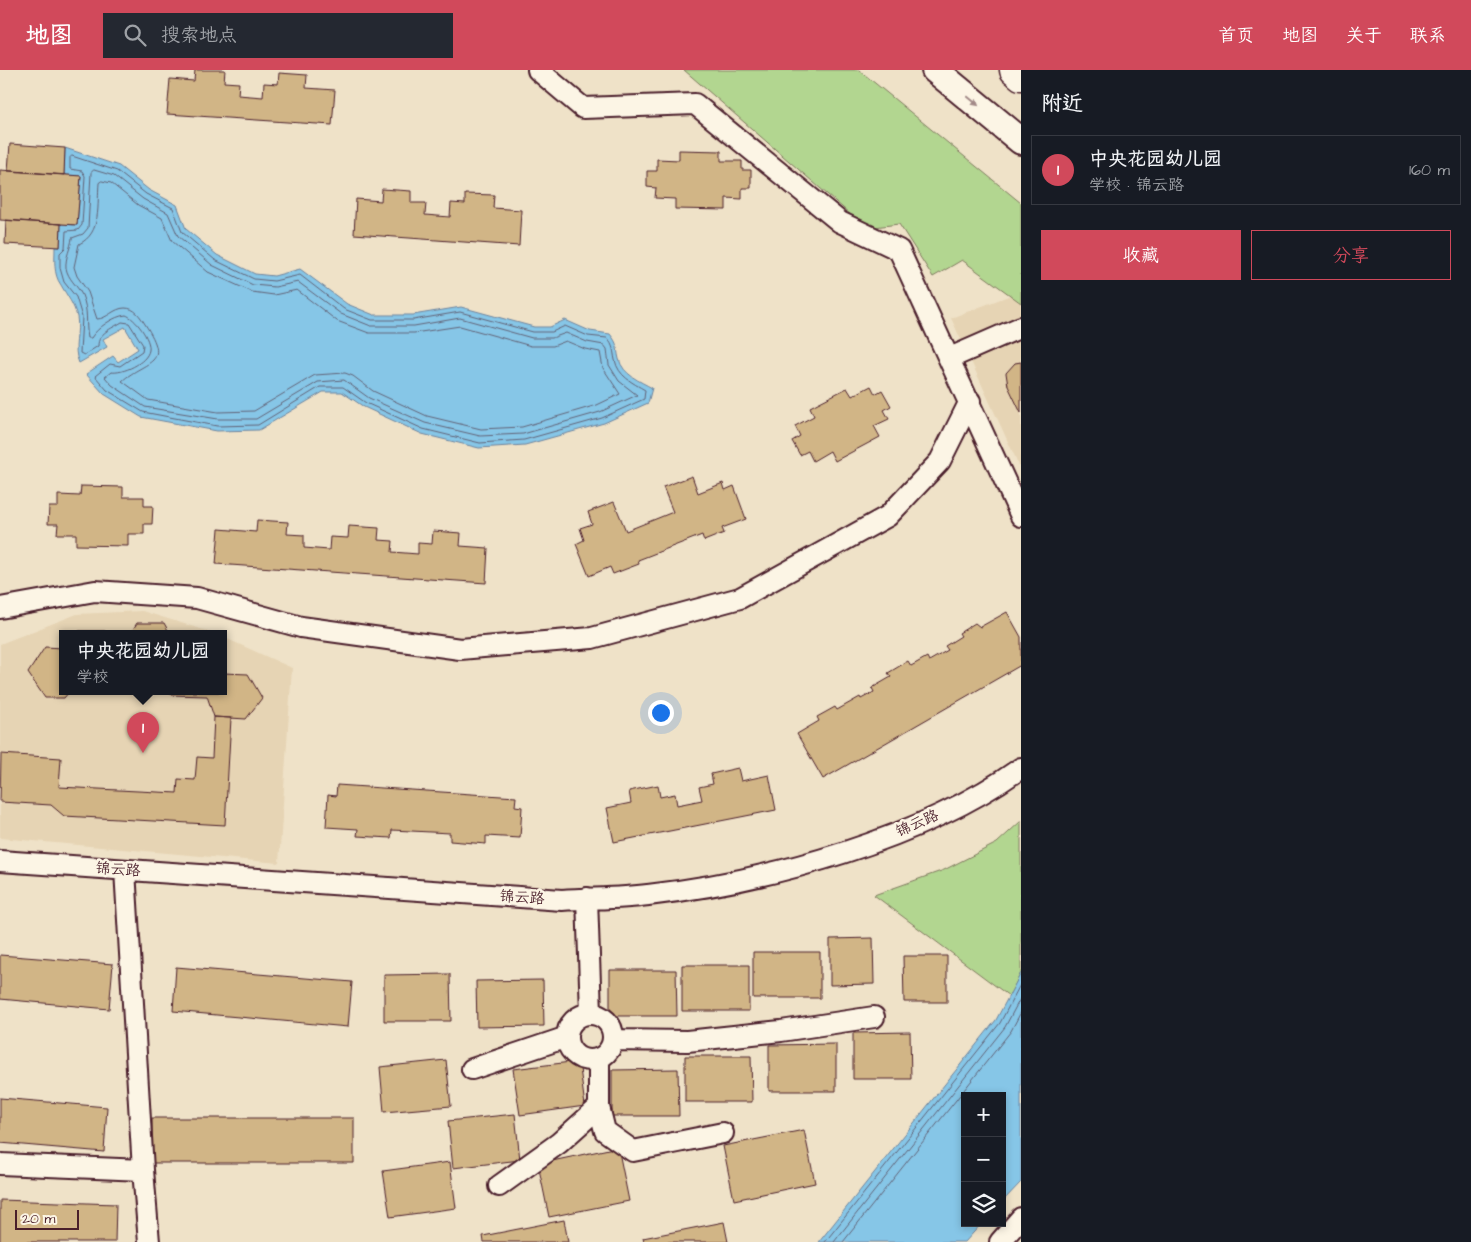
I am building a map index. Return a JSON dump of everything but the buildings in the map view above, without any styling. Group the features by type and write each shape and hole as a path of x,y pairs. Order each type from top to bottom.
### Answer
{"main road":[{"path":"935,70 1021,141"}],"street":[{"path":"538,70 583,108 695,104 840,222 899,250 970,401 1021,516"},
{"path":"950,358 1021,327"},
{"path":"0,608 95,591 197,598 300,627 460,649 592,638 740,598 888,516 940,461 970,401"},
{"name":"锦云路","path":"0,861 562,900 648,895 732,880 826,859 910,828 996,786 1021,768"},
{"path":"125,870 142,1170 149,1242"},
{"path":"587,898 591,1014"},
{"path":"591,1014 598,1015 610,1025 613,1040 610,1048 599,1058 591,1060 577,1056 572,1051 567,1037 568,1030 577,1018 591,1014"},
{"path":"613,1040 688,1041 782,1031 874,1017"},
{"path":"472,1069 567,1037"},
{"path":"599,1058 598,1107 605,1131 633,1151 723,1133"},
{"path":"499,1186 559,1143 598,1107"},
{"path":"0,1164 142,1170"}],"shaded area":[{"path":"1011,295 1021,303 1021,470 951,318"},
{"path":"142,611 204,630 59,630 59,695 227,695 227,639 292,668 279,863 0,838 0,644 77,614"}],"green space":[{"path":"684,70 859,70 1021,203 1021,303 962,260 933,277 899,224 866,228"},
{"path":"1021,821 1021,973 1009,996 874,895 944,870 997,843"}],"water":[{"path":"65,148 119,166 149,190 177,205 186,229 217,255 255,274 274,276 300,269 347,304 374,315 413,315 461,307 534,327 550,327 565,320 590,331 610,334 616,344 619,359 624,369 632,377 652,388 648,403 604,423 525,445 479,448 422,434 364,407 342,392 323,392 259,430 217,431 141,417 104,394 86,374 113,356 118,362 138,349 125,327 103,339 107,347 79,363 77,357 78,329 76,312 58,281 55,267 55,247 60,247 61,224 77,225 81,176 64,175"},
{"path":"1021,973 1021,1182 1006,1198 1006,1092 961,1092 961,1227 978,1227 965,1242 819,1242 996,1020"}],"place":[{"name":"中央花园幼儿园","path":"143,753"}]}
